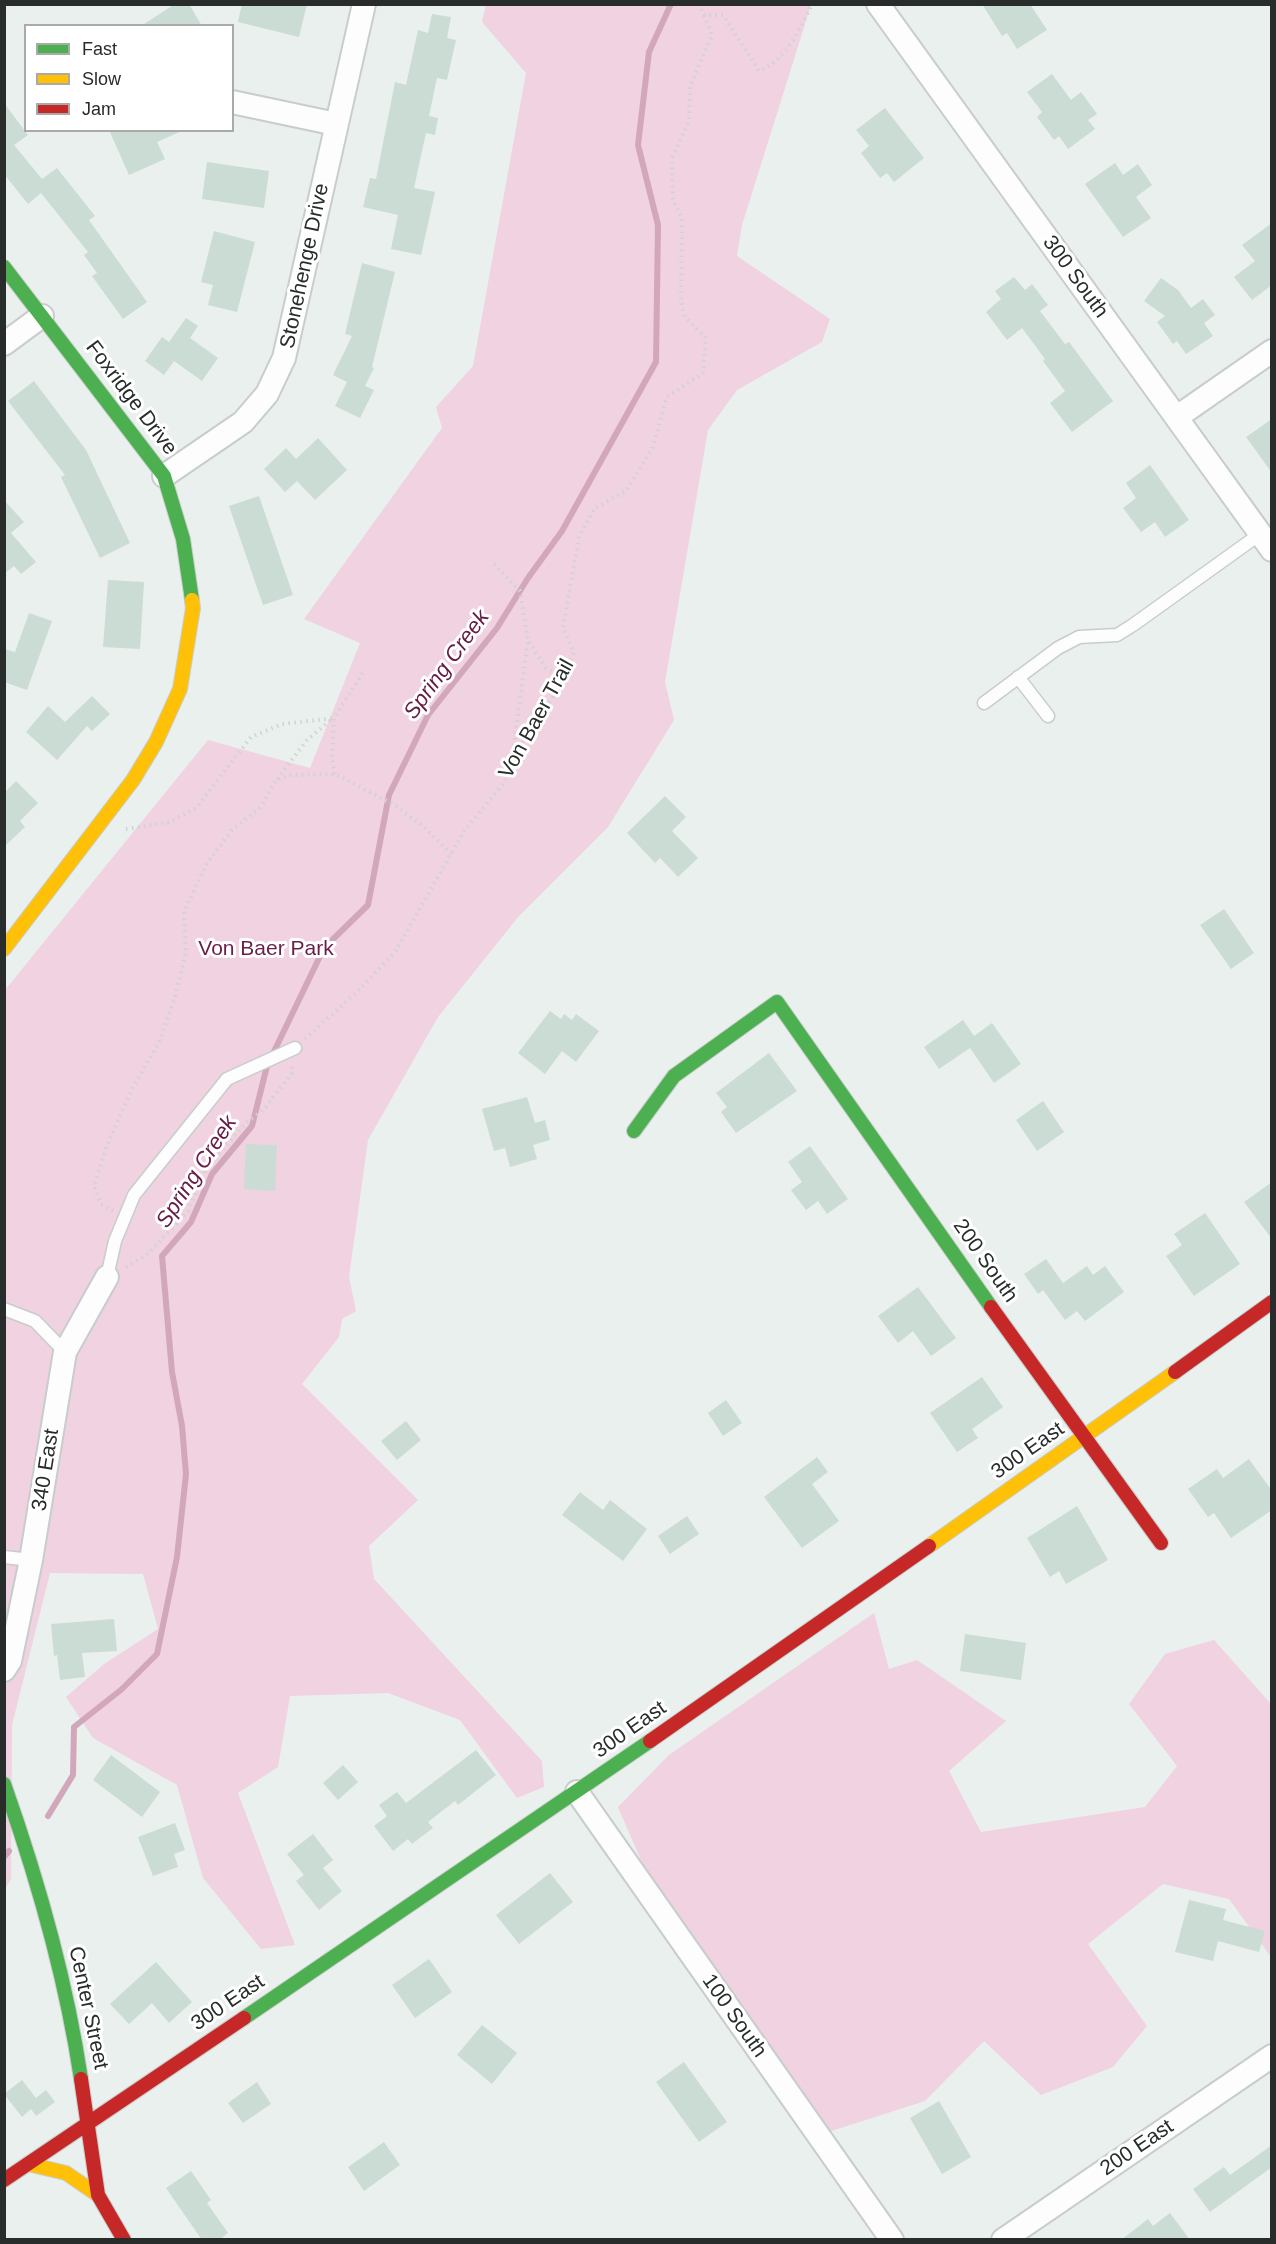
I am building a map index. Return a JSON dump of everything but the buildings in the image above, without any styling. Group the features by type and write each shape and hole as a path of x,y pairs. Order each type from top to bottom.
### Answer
{"street":[{"name":"Stonehenge Drive","path":"164,476 243,422 267,394 284,358 364,4"},
{"name":"300 South","path":"878,4 1266,542"},
{"path":"234,102 336,124"},
{"name":"Foxridge Drive","path":"4,267 164,476 183,539 193,608 180,689 144,761 94,832 4,949"},
{"path":"4,344 42,316"},
{"path":"1177,417 1272,351"},
{"name":"200 South","path":"634,1131 674,1076 777,1002 1083,1438 1161,1543"},
{"name":"340 East","path":"4,1670 10,1661 31,1560 65,1352 107,1277"},
{"name":"300 East","path":"4,2180 577,1792 1083,1438 1272,1302"},
{"name":"Center Street","path":"4,1784 34,1868 73,2024 98,2195 124,2240"},
{"name":"100 South","path":"577,1792 892,2240"},
{"name":"200 East","path":"1003,2240 1272,2056"},
{"path":"28,2164 51,2165 68,2173 98,2195"}],"lane":[{"path":"984,703 1058,648 1079,637 1117,635 1266,542"},
{"path":"1018,677 1048,716"},
{"path":"107,1277 115,1240 134,1195 227,1079 295,1048"},
{"path":"4,1309 35,1321 65,1352"},
{"path":"4,1557 31,1560"}],"path":[{"path":"698,4 704,15 723,15 759,71 768,68 799,33 812,4"},
{"name":"Von Baer Trail","path":"295,1048 361,988 395,952 464,831 504,783 513,756 557,691 574,653 563,628 579,537 594,508 626,492 652,449 668,397 703,373 706,338 685,317 681,302 682,218 673,201 672,158 689,120 690,86 712,34 704,15"},
{"path":"494,564 520,591 528,641 513,756"},
{"path":"528,641 546,668 562,678"},
{"path":"130,1205 114,1211 100,1204 94,1186 106,1148 132,1089 159,1042 174,1000 186,952 184,911 208,862 232,830 261,807 276,780 307,740 334,718 364,671"},
{"path":"94,832 149,827 170,822 196,808 251,737 282,724 334,718"},
{"path":"334,718 332,759 335,774"},
{"path":"276,780 289,775 335,774 396,806 423,826 451,854"},
{"path":"107,1277 148,1254 188,1211 206,1169 246,1124 264,1109 292,1072 295,1048"}],"green space":[{"name":"Von Baer Park","path":"486,5 811,5 742,225 737,256 830,319 822,342 737,390 708,430 665,682 674,720 608,827 519,916 438,1017 368,1140 349,1277 356,1311 342,1319 339,1337 302,1384 418,1500 369,1546 374,1579 542,1761 544,1787 517,1798 460,1720 388,1693 290,1696 278,1767 238,1793 295,1945 261,1949 203,1878 177,1785 93,1738 66,1697 104,1664 158,1629 143,1574 50,1573 12,1725 11,1879 5,1889 5,990 208,740 310,768 360,643 304,619 442,428 436,407 473,366 526,73 482,22"},
{"path":"874,1613 889,1669 917,1660 1006,1721 949,1771 981,1832 1145,1807 1177,1766 1129,1704 1165,1654 1214,1640 1271,1704 1271,1957 1229,1899 1163,1884 1088,1944 1147,2026 1113,2067 1041,2095 984,2041 925,2101 825,2133 655,1893 618,1807 669,1755"}],"waterway":[{"name":"Spring Creek","path":"48,1816 73,1775 74,1727 122,1689 157,1654 177,1557 186,1474 182,1426 172,1372 162,1256 191,1222 212,1174 252,1126 267,1066 324,948 368,905 389,795 428,715 497,628 528,578 562,531 656,362 658,225 638,145 649,52 671,4"},
{"name":"Spring Creek","path":"4,1857 9,1851"}],"traffic: fast":[{"path":"4,267 164,476 183,539 192,600"},
{"path":"634,1131 674,1076 777,1002 991,1307"},
{"path":"244,2018 650,1741"},
{"path":"4,1784 50,1930 75,2041 81,2079"}],"traffic: slow":[{"path":"4,949 133,780 156,742 180,689 193,608 192,600"},
{"path":"929,1546 1175,1372"},
{"path":"28,2164 66,2173 98,2195"}],"traffic: jam":[{"path":"1175,1372 1272,1302"},
{"path":"991,1307 1161,1543"},
{"path":"650,1741 929,1546"},
{"path":"4,2180 244,2018"},
{"path":"81,2079 98,2195 124,2240"}]}
